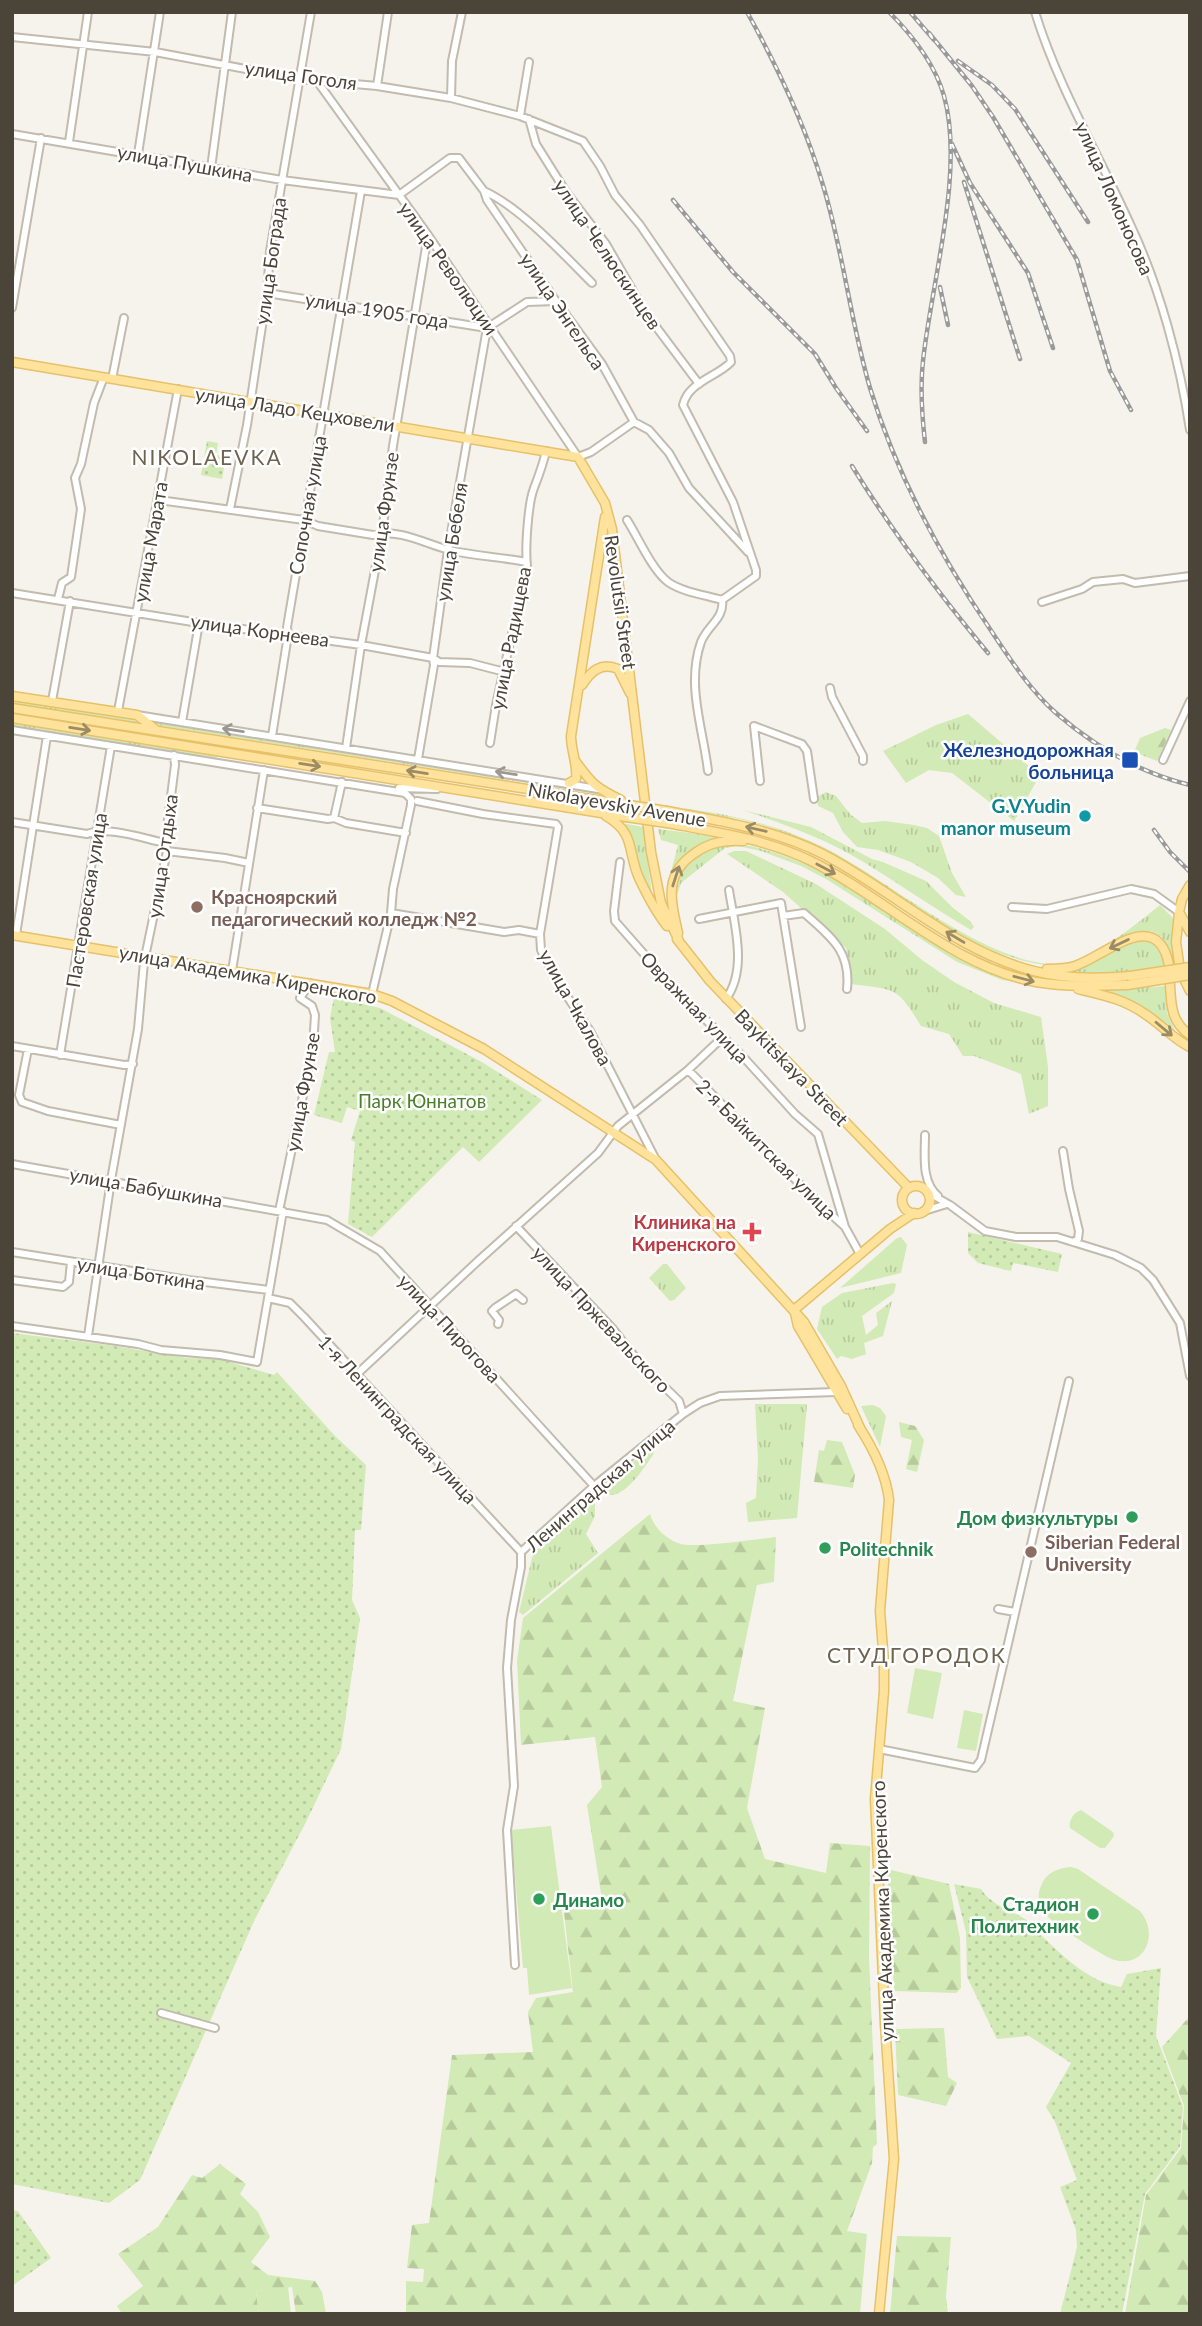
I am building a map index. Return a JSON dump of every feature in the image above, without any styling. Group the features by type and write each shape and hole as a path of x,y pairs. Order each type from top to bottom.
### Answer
{"main road":[{"name":"улица Ладо Кецховели","path":"12,362 578,457"},
{"name":"Revolutsii Street","path":"578,457 604,503 612,529 657,884 669,923 680,943"},
{"path":"569,783 576,779 571,736 606,523 604,503"},
{"path":"580,688 590,673 610,666 618,669 622,675 635,705"},
{"path":"12,697 137,715 158,732"},
{"name":"Nikolayevskiy Avenue","path":"12,708 667,811 756,829 808,848 852,871 967,944 1017,966 1075,977 1128,981 1190,967"},
{"name":"Nikolayevskiy Avenue","path":"12,718 724,832 797,855 831,871 947,945 981,964 1017,977 1058,984 1187,978"},
{"path":"575,761 598,789 629,805"},
{"path":"598,811 626,832 638,875 653,906 680,943"},
{"path":"680,943 671,894 673,879 681,863 707,845 723,841 760,843"},
{"path":"1178,963 1176,942 1179,912 1187,889"},
{"path":"1179,912 1190,932"},
{"name":"улица Академика Киренского","path":"14,935 310,983 372,994 392,1001 484,1049 656,1160 804,1322 841,1386 885,1477 889,1500 880,1611 884,1663 875,1799 876,1858 894,2159 879,2314"},
{"path":"1017,966 1066,968 1087,961 1139,935 1151,937 1158,942 1167,955 1169,965"},
{"name":"Baykitskaya Street","path":"680,943 726,999 909,1188"},
{"path":"1187,978 1190,991"},
{"path":"1058,984 1118,999 1146,1014 1190,1047"},
{"path":"1170,984 1174,1017 1182,1030 1190,1035"},
{"path":"794,1310 890,1229 919,1212 930,1201 929,1193 921,1186 909,1188 903,1198 904,1206 890,1229"},
{"path":"904,1206 919,1212"},
{"name":"улица Академика Киренского","path":"794,1310 798,1326 861,1430"}],"street":[{"path":"69,142 88,12"},
{"path":"138,154 160,12"},
{"path":"211,168 232,12"},
{"name":"улица Бограда","path":"230,509 243,447 267,293 270,251 311,12"},
{"path":"377,86 388,12"},
{"path":"451,98 452,61 462,12"},
{"name":"улица Ломоносова","path":"1035,12 1060,78 1137,239 1174,352 1190,430"},
{"name":"улица Гоголя","path":"12,37 155,52 299,79 377,86 451,98 520,116 583,141 615,195 730,356 731,362 726,367 699,384"},
{"path":"520,116 529,62"},
{"name":"улица Революции","path":"317,81 428,235 578,457"},
{"name":"улица Челюскинцев","path":"529,119 536,144 566,192 607,244 634,294 699,384"},
{"name":"улица Пушкина","path":"12,134 282,180 399,195"},
{"path":"12,308 41,138"},
{"name":"улица Энгельса","path":"399,195 450,158 459,158 602,365 634,422 649,430 669,453 689,488 752,556"},
{"name":"Сопочная улица","path":"272,736 304,520 360,191"},
{"name":"улица Энгельса","path":"484,191 496,196 524,219 592,283"},
{"name":"улица Фрунзе","path":"346,748 428,235"},
{"name":"улица 1905 года","path":"267,293 399,315 488,326"},
{"path":"488,326 527,302 556,301"},
{"path":"58,599 62,583 71,577 81,509 75,478 81,464 94,403 108,378 124,318"},
{"name":"улица Бебеля","path":"418,759 449,550 488,326"},
{"path":"699,384 688,393 683,405 733,502 756,570 756,576 722,600"},
{"name":"улица Марата","path":"136,612 178,389"},
{"path":"578,457 591,452 634,422"},
{"name":"улица Радищева","path":"490,743 526,562 533,490 542,472 546,451"},
{"path":"159,500 304,520 318,526 373,535 382,533 427,542 449,550 526,562"},
{"path":"627,520 667,581 722,600"},
{"path":"1042,601 1082,589 1093,582 1123,579 1135,583 1190,576"},
{"name":"улица Корнеева","path":"12,593 199,623 361,645 433,658 439,662 470,663 505,673"},
{"path":"708,771 694,692 701,643 721,614 722,600"},
{"path":"52,701 70,601"},
{"path":"118,711 136,612"},
{"path":"182,722 199,623"},
{"path":"831,688 832,697 863,756 863,761"},
{"path":"1163,760 1190,701"},
{"path":"137,715 598,789"},
{"path":"760,782 754,726 802,744 807,751 814,799"},
{"path":"12,730 405,793 414,803 372,994"},
{"path":"14,935 47,736"},
{"name":"Пастеровская улица","path":"60,1055 111,746"},
{"path":"220,763 243,754"},
{"name":"улица Отдыха","path":"146,956 166,847 174,755"},
{"path":"232,971 264,770"},
{"path":"342,782 359,781 408,789 457,789"},
{"path":"334,818 342,782"},
{"name":"улица Чкалова","path":"414,803 556,824 559,830 540,934 541,950 557,981 590,1031 656,1160"},
{"path":"257,808 334,818 346,823 406,833"},
{"path":"12,822 87,834 97,831 249,863"},
{"name":"Овражная улица","path":"620,862 615,921 673,987 795,1114 818,1134 845,1227"},
{"path":"1012,907 1047,909 1131,889 1154,894 1179,912"},
{"path":"726,999 731,992 737,967 738,946 729,890"},
{"path":"699,919 780,904 801,1027"},
{"path":"391,913 504,932 519,930 540,934"},
{"path":"783,916 804,913 833,939 842,952 848,976 847,989"},
{"path":"12,1326 88,1336 111,1180 133,1064 146,956"},
{"name":"улица Фрунзе","path":"88,1336 161,1350 220,1355 257,1363 281,1211 313,1047 315,1015 312,1006 300,998 310,983"},
{"path":"356,1375 598,1153 613,1131 688,1070 723,1037"},
{"path":"12,1046 124,1065 133,1064"},
{"path":"28,1049 19,1095 22,1102 48,1111 121,1125"},
{"name":"2-я Байкитская улица","path":"688,1070 753,1134 766,1153 845,1227"},
{"path":"925,1135 926,1175 933,1192 947,1204"},
{"path":"1063,1151 1079,1231 1078,1239 1073,1242"},
{"name":"улица Бабушкина","path":"12,1164 281,1211"},
{"path":"929,1193 985,1231 1016,1237 1057,1237 1128,1260 1141,1268 1153,1280 1180,1324 1190,1376"},
{"path":"919,1212 947,1204"},
{"name":"улица Пирогова","path":"281,1211 327,1220 380,1251 594,1486"},
{"name":"улица Пржевальского","path":"516,1226 613,1329 639,1362 679,1401 683,1413"},
{"path":"845,1227 860,1254"},
{"name":"улица Боткина","path":"12,1252 270,1290"},
{"path":"12,1280 63,1287 69,1282 71,1262"},
{"path":"498,1324 499,1320 492,1311 495,1308 516,1294 523,1300"},
{"name":"1-я Ленинградская улица","path":"268,1298 290,1303 521,1552"},
{"path":"879,1749 975,1768 981,1759 1069,1381"},
{"name":"Ленинградская улица","path":"515,1965 506,1830 514,1786 507,1668 521,1552 594,1486 683,1413 720,1396 836,1392"},
{"path":"998,1609 1015,1612"},
{"path":"161,2013 215,2028"}],"green space":[{"path":"207,441 218,443 216,455 226,457 222,479 201,475"},
{"path":"12,704 133,719 146,727"},
{"path":"968,714 1037,773 1036,782 1014,821 952,773 929,770 906,783 883,751 936,725"},
{"path":"150,720 592,791 597,794 155,725"},
{"path":"12,723 223,756 214,758 12,726"},
{"path":"1165,728 1171,730 1157,761 1134,752 1140,738"},
{"path":"826,792 836,796 850,814 862,823 885,821 914,825 927,828 939,836 952,873 966,897 956,895 938,878 911,862 878,850 857,847 843,832 833,813 818,806 817,797"},
{"path":"683,808 756,822 808,840 851,862 976,940 1008,954 1038,962 1066,963 1078,960 1115,939 1160,905 1173,918 1175,965 1173,966 1167,946 1159,935 1148,931 1135,933 1080,961 1067,964 1034,963 1000,953 946,927 846,862 809,843 753,822"},
{"path":"743,810 811,827 872,859 926,881 974,927 971,930 833,845"},
{"path":"622,823 643,827 653,901 641,878 631,834"},
{"path":"658,829 722,837 683,858 672,872 668,883 678,845 661,840"},
{"path":"726,841 752,846 804,864 851,890 942,948 1015,982 1002,980 957,962 826,879 761,851 738,846 725,848 681,883 677,895 674,895 679,875 685,867 699,855"},
{"path":"746,851 816,884 885,929 954,982 994,1003 1041,1017 1048,1067 1048,1106 1029,1114 1021,1074 974,1056 963,1056 949,1034 921,1026 906,1003 894,992 851,984 846,948 783,892 727,854"},
{"path":"1144,940 1159,949 1165,965 1102,974 1068,972 1124,945"},
{"path":"1165,986 1167,1013 1176,1033 1151,1013 1107,990"},
{"name":"Парк Юннатов","path":"334,997 380,1008 480,1061 542,1100 479,1162 463,1147 372,1237 348,1224 355,1142 351,1140 360,1111 347,1107 342,1123 314,1115 329,1052 335,1052 330,1018"},
{"path":"968,1232 1062,1254 1058,1272 1013,1263 1011,1271 978,1263 968,1253"},
{"path":"901,1237 907,1245 901,1273 840,1288 897,1238"},
{"path":"663,1264 667,1264 686,1288 670,1301 649,1278"},
{"path":"896,1284 894,1293 862,1316 866,1335 878,1325 876,1313 892,1301 883,1336 864,1343 866,1354 852,1359 841,1356 837,1359 817,1329 822,1307 842,1293"},
{"path":"12,1333 187,1358 219,1359 274,1375 277,1372 335,1436 366,1465 361,1530 355,1530 352,1600 360,1618 341,1749 255,1919 140,2180 109,2203 12,2184"},
{"path":"755,1404 807,1404 797,1518 748,1522 746,1503 756,1498 758,1458"},
{"path":"873,1405 880,1408 886,1416 880,1447 861,1406"},
{"path":"899,1422 915,1426 924,1440 917,1472 906,1469 912,1440 901,1437"},
{"path":"827,1440 842,1442 855,1475 853,1488 814,1482 819,1450 824,1451"},
{"path":"649,1448 654,1451 653,1455 623,1491 608,1495 601,1491"},
{"path":"592,1497 595,1500 595,1516 586,1534 598,1553 523,1615 519,1612 533,1554"},
{"path":"650,1514 662,1533 681,1544 712,1544 776,1537 774,1582 757,1585 733,1701 765,1708 747,1808 765,1859 826,1873 830,1843 870,1846 869,1958 877,2144 873,2147 872,2163 847,2231 867,2234 860,2314 406,2314 406,2281 423,2282 424,2269 407,2268 412,2225 429,2223 452,2055 533,2052 528,2012 536,1998 573,1992 563,1904 602,1900 587,1805 602,1787 595,1737 521,1745 517,1661 523,1618"},
{"path":"915,1668 942,1673 933,1719 907,1713"},
{"path":"964,1710 983,1714 976,1751 957,1748"},
{"path":"1081,1810 1113,1832 1114,1836 1105,1848 1100,1848 1070,1828 1072,1817"},
{"name":"Динамо","path":"551,1826 572,1988 529,1995 527,1968 523,1968 511,1830"},
{"name":"Стадион Политехник","path":"1071,1867 1140,1911 1146,1920 1149,1938 1142,1954 1126,1961 1109,1958 1065,1930 1043,1912 1039,1896 1043,1881 1053,1872"},
{"path":"887,1869 949,1884 960,1938 961,1988 956,1993 894,1991"},
{"path":"954,1884 981,1889 995,1903 1025,1919 1070,1961 1099,1980 1121,1987 1127,1974 1161,1968 1156,2036 1183,2107 1180,2147 1145,2194 1122,2314 1060,2314 1077,2247 1076,2230 1060,2187 1077,2180 1055,2122 1046,2107 1071,2063 1029,2036 997,2039 967,1977 966,1932"},
{"path":"1190,2016 1190,2314 1125,2314 1146,2195 1181,2148 1184,2106 1162,2047"},
{"path":"944,2028 948,2077 957,2083 946,2106 898,2095 895,2029"},
{"path":"220,2164 246,2184 240,2194 258,2212 270,2237 251,2262 268,2275 315,2281 322,2292 326,2314 296,2314 292,2287 256,2291 259,2314 122,2314 117,2306 143,2286 118,2254 158,2227 192,2175 202,2178"},
{"path":"12,2210 18,2211 51,2258 12,2286"},
{"path":"897,2236 951,2237 946,2296 948,2314 890,2314"},
{"path":"288,2287 291,2314 259,2314 256,2291"}],"railway":[{"path":"747,12 789,95 815,160 836,233 870,388 906,483 937,543 971,601 1046,704 1118,757 1153,773 1190,785"},
{"path":"889,12 929,61 944,96 949,126 949,193 922,371 925,442"},
{"path":"910,12 934,40"},
{"path":"929,33 993,117 1077,260 1110,371 1131,410"},
{"path":"958,61 992,85 1015,109 1088,222"},
{"path":"952,144 970,183 1028,273 1053,348"},
{"path":"964,182 1020,359"},
{"path":"673,200 733,272 815,354 867,431"},
{"path":"940,287 948,325"},
{"path":"852,466 917,562 988,653"},
{"path":"1154,830 1170,852 1190,872"}],"place":[{"name":"Железнодорожная больница","path":"1130,760"},
{"name":"G.V.Yudin manor museum","path":"1085,816"},
{"name":"Красноярский педагогический колледж №2","path":"197,907"},
{"name":"Клиника на Киренского","path":"752,1232"},
{"name":"Дом физкультуры","path":"1132,1517"},
{"name":"Politechnik","path":"825,1548"},
{"name":"Siberian Federal University","path":"1031,1552"},
{"name":"Динамо","path":"539,1899"},
{"name":"Стадион Политехник","path":"1093,1914"}],"district":[{"name":"NIKOLAEVKA","path":"207,456"},
{"name":"СТУДГОРОДОК","path":"917,1654"}]}
